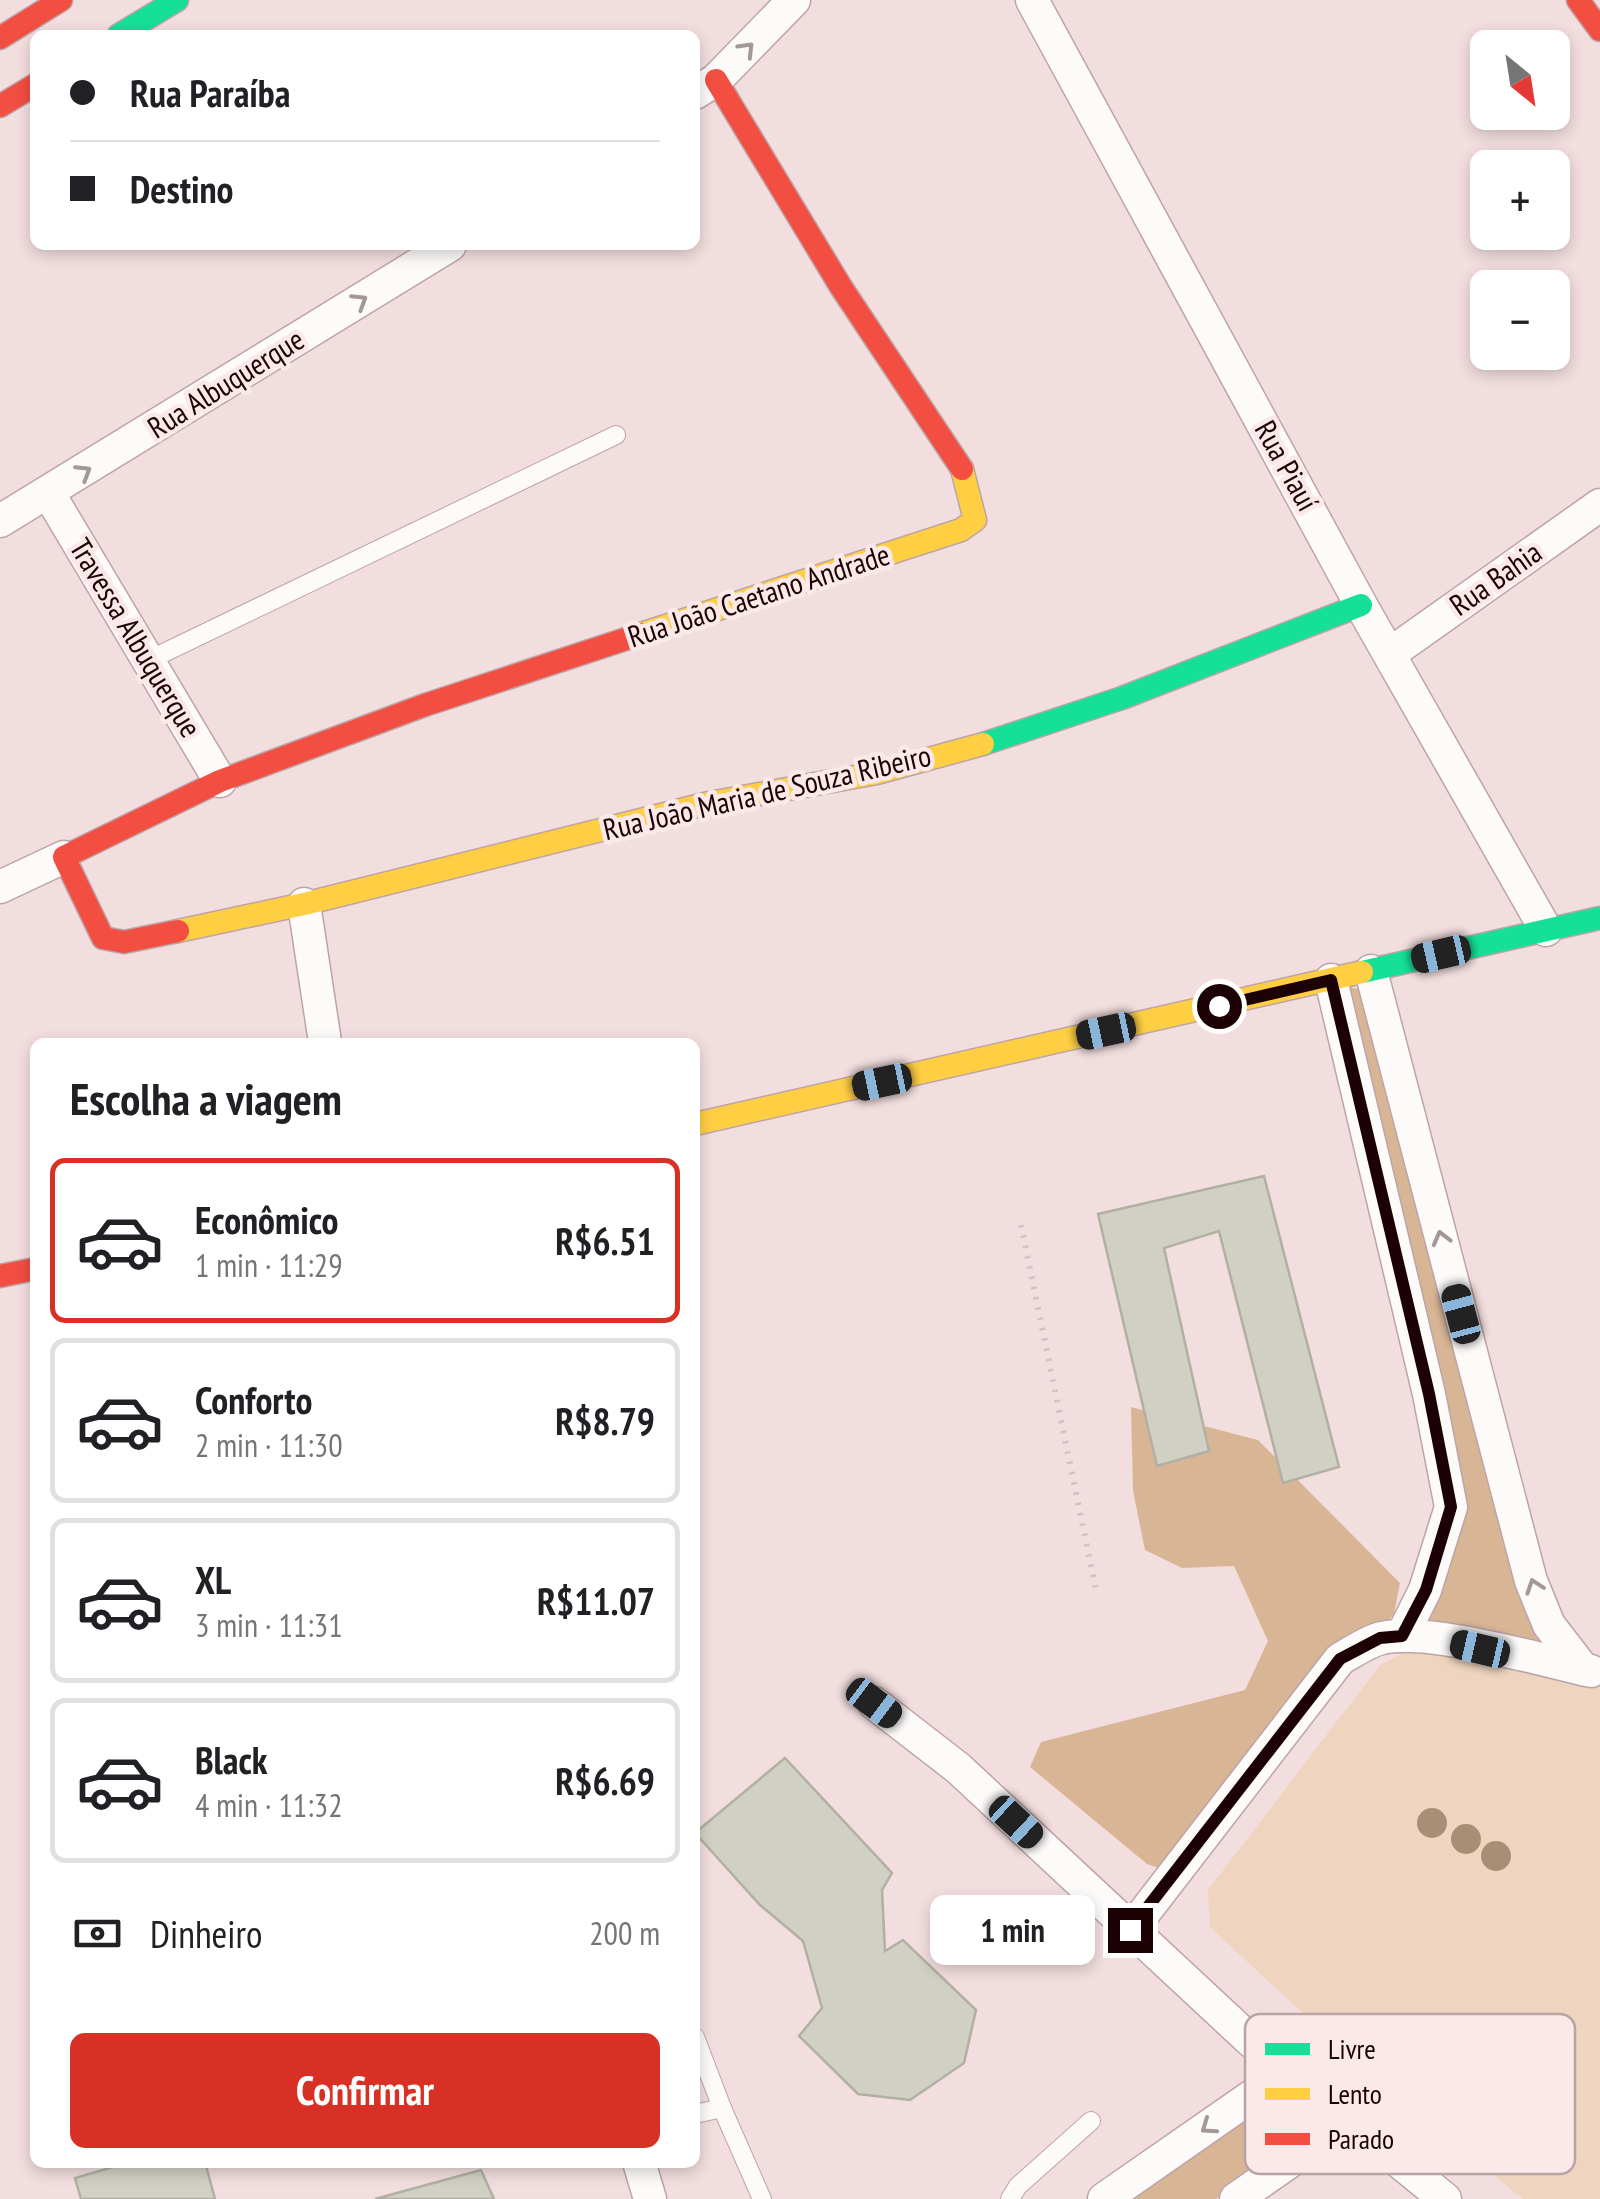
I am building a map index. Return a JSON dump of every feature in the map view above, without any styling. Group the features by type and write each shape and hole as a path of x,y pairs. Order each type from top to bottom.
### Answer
{"street":[{"path":"0,38 61,0"},
{"path":"127,30 178,0"},
{"path":"706,87 794,0"},
{"name":"Rua Piauí","path":"1032,0 1362,605 1546,930"},
{"path":"1578,0 1600,30"},
{"name":"Rua João Caetano Andrade","path":"0,887 220,782 425,705 961,530 975,520 971,489 933,421 706,87"},
{"path":"0,106 30,89"},
{"name":"Rua Albuquerque","path":"0,521 442,250"},
{"name":"Travessa Albuquerque","path":"49,494 220,782"},
{"name":"Rua Bahia","path":"1391,654 1600,505"},
{"name":"Rua João Maria de Souza Ribeiro","path":"64,857 103,938 124,942 158,936 304,904 709,803 777,795 1026,733 1124,700 1362,605"},
{"path":"304,904 324,1038"},
{"path":"700,1123 1600,918"},
{"path":"1371,971 1531,1581 1548,1625 1592,1671"},
{"path":"1331,980 1429,1394 1451,1507 1426,1590 1402,1636"},
{"path":"0,1276 30,1270"},
{"path":"1130,1930 1340,1659 1380,1638 1402,1636 1592,1671"},
{"path":"874,1703 958,1768 1245,2033"},
{"path":"1104,2199 1245,2101"},
{"path":"642,2168 650,2199"},
{"path":"1236,2199 1272,2174"},
{"path":"1414,2174 1446,2199"}],"lane":[{"path":"150,660 616,435"},
{"path":"700,2049 762,2199"},
{"path":"700,2113 722,2108"},
{"path":"1010,2199 1018,2186 1091,2122"}],"path":[{"path":"1021,1224 1097,1595"}],"shaded area":[{"path":"1344,987 1369,990 1551,1653 1426,1623 1465,1520"},
{"path":"1131,1407 1258,1440 1400,1583 1394,1614 1165,1870 1147,1864 1030,1767 1041,1742 1245,1690 1268,1641 1234,1566 1182,1568 1145,1550 1133,1491"},
{"path":"1415,1647 1600,1685 1600,2199 1523,2199 1492,2174 1575,2174 1575,2014 1304,2014 1210,1927 1208,1890 1380,1665"},
{"path":"1245,2113 1245,2174 1252,2174 1216,2199 1121,2199"}],"building":[{"path":"1264,1176 1339,1467 1283,1483 1219,1231 1164,1248 1209,1451 1157,1466 1098,1214"},
{"path":"785,1758 892,1873 882,1890 885,1951 903,1940 976,2010 964,2063 910,2100 858,2094 799,2036 822,2008 803,1941 760,1905 700,1839 700,1829"},
{"path":"109,2168 207,2168 215,2199 81,2199 75,2178"},
{"path":"481,2170 494,2199 375,2199"}],"traffic: fast":[{"path":"127,30 177,0"},
{"path":"983,744 1122,698 1361,605"},
{"path":"1362,972 1600,918"}],"traffic: slow":[{"path":"641,634 961,530 975,520 962,469"},
{"path":"178,931 304,904 709,803 877,773 983,744"},
{"path":"700,1123 1362,972"}],"traffic: jam":[{"path":"0,38 61,0"},
{"path":"1578,0 1600,30"},
{"path":"716,80 841,287 962,469"},
{"path":"0,106 30,88"},
{"path":"178,931 124,942 103,938 64,857 220,781 425,705 641,634"},
{"path":"0,1276 30,1270"}],"route":[{"path":"1130,1930 1340,1659 1380,1638 1402,1636 1426,1590 1444,1542 1451,1507 1429,1394 1331,980 1219,1006"}]}
